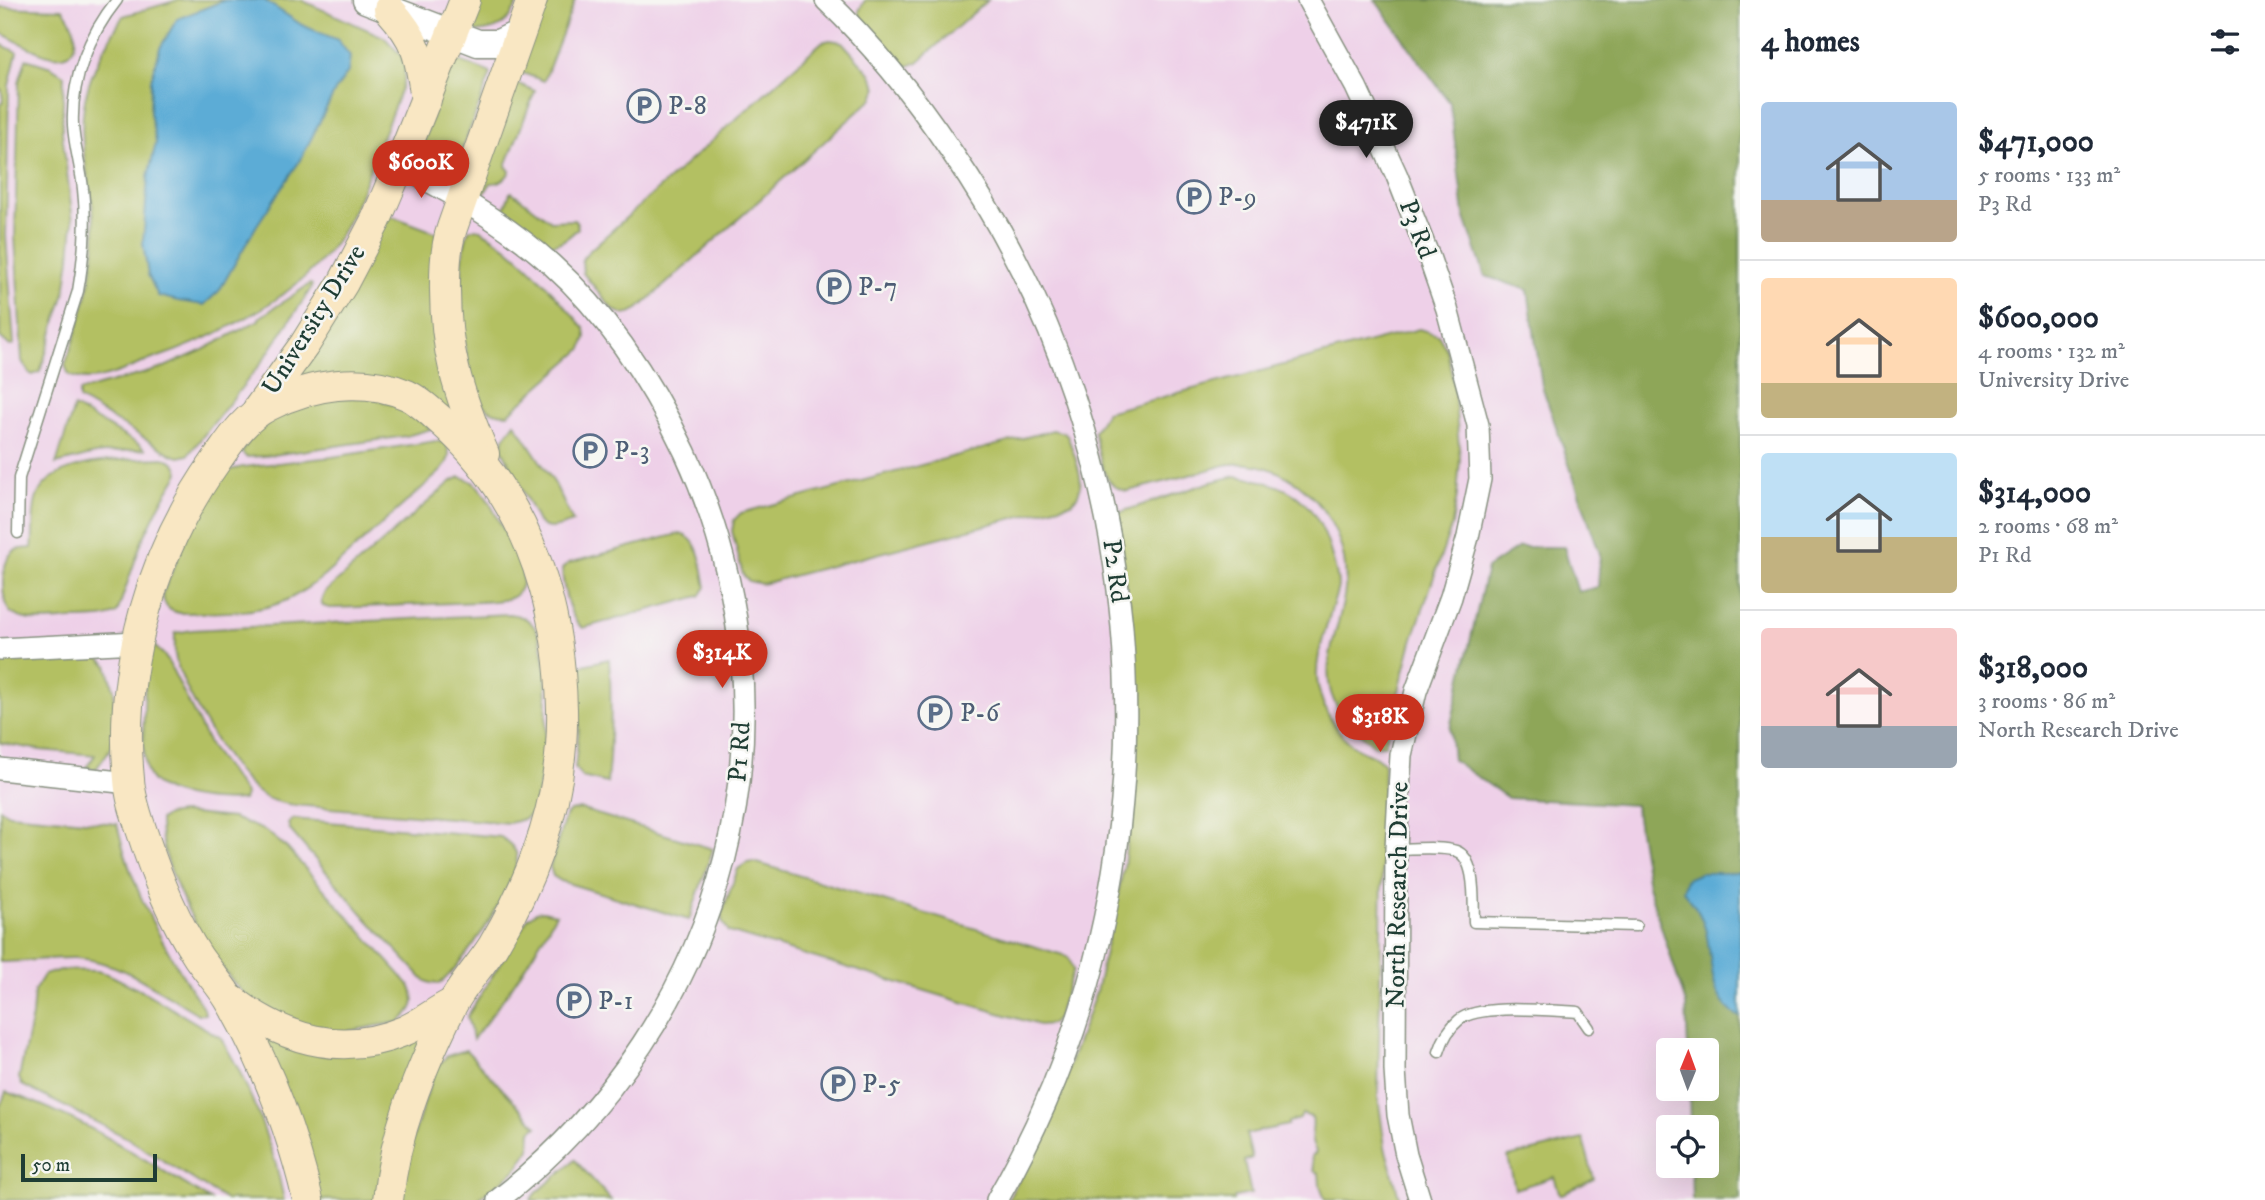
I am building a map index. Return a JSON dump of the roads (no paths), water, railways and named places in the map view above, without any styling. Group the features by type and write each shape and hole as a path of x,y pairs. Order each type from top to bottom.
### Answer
{"main road":[{"name":"University Drive","path":"308,1200 297,1151 260,1058 230,999 199,958 168,903 152,863 129,783 127,745 137,642 158,569 174,530 194,493 242,425 256,412 305,344 343,283 376,220 465,0"},
{"name":"University Drive","path":"489,471 457,385 444,318 447,247 532,0"},
{"path":"378,5 407,29 418,51 426,100"},
{"name":"University Drive","path":"256,412 295,393 324,386 353,384 410,396 429,410 454,432 489,471 510,503 526,535 544,586 559,661 562,716 560,752 550,812 527,884 489,953 451,1004 414,1086 400,1133 388,1200"},
{"name":"University Drive","path":"230,999 281,1030 309,1040 338,1044 366,1042 393,1035 451,1004"}],"street":[{"name":"P2 Rd","path":"826,0 905,88 933,124 995,218 1030,285 1056,344 1082,418 1102,493 1113,551 1122,619 1126,721 1124,790 1116,858 1101,938 1065,1055 1037,1122 997,1200"},
{"name":"P3 Rd","path":"1308,0 1356,87 1397,176 1447,309"},
{"path":"378,5 478,43 498,43 521,32"},
{"name":"P1 Rd","path":"400,166 462,198 500,223 553,265 605,321 639,368 668,418 708,508 734,605 743,678 740,778 729,840 716,892 686,969 646,1038 599,1103 524,1180 498,1200"},
{"name":"North Research Drive","path":"1420,1200 1406,1155 1398,1115 1395,1070 1396,849 1401,755 1416,691 1451,597 1468,537 1480,479 1478,425 1447,309"},
{"path":"0,649 137,642"},
{"path":"0,769 129,783"}],"lane":[{"path":"18,533 19,478 78,291 83,261 83,187 73,123 79,71 101,20 117,0"},
{"path":"1396,849 1455,850 1465,857 1471,871 1474,922 1636,926"},
{"path":"1439,1052 1445,1035 1460,1018 1483,1010 1578,1012 1589,1028"}],"water":[{"path":"225,0 264,0 302,25 338,40 350,56 348,72 335,91 301,159 257,225 219,291 204,305 158,296 148,275 143,244 148,177 156,142 150,113 151,80 160,48 177,19"},
{"path":"1700,873 1740,873 1740,1017 1729,1010 1716,990 1703,923 1683,891 1686,879"}],"place":[{"name":"P-8","path":"644,106"},
{"name":"P-9","path":"1194,197"},
{"name":"P-7","path":"834,287"},
{"name":"P-3","path":"590,451"},
{"name":"P-6","path":"935,713"},
{"name":"P-1","path":"574,1001"},
{"name":"P-5","path":"838,1084"}]}
